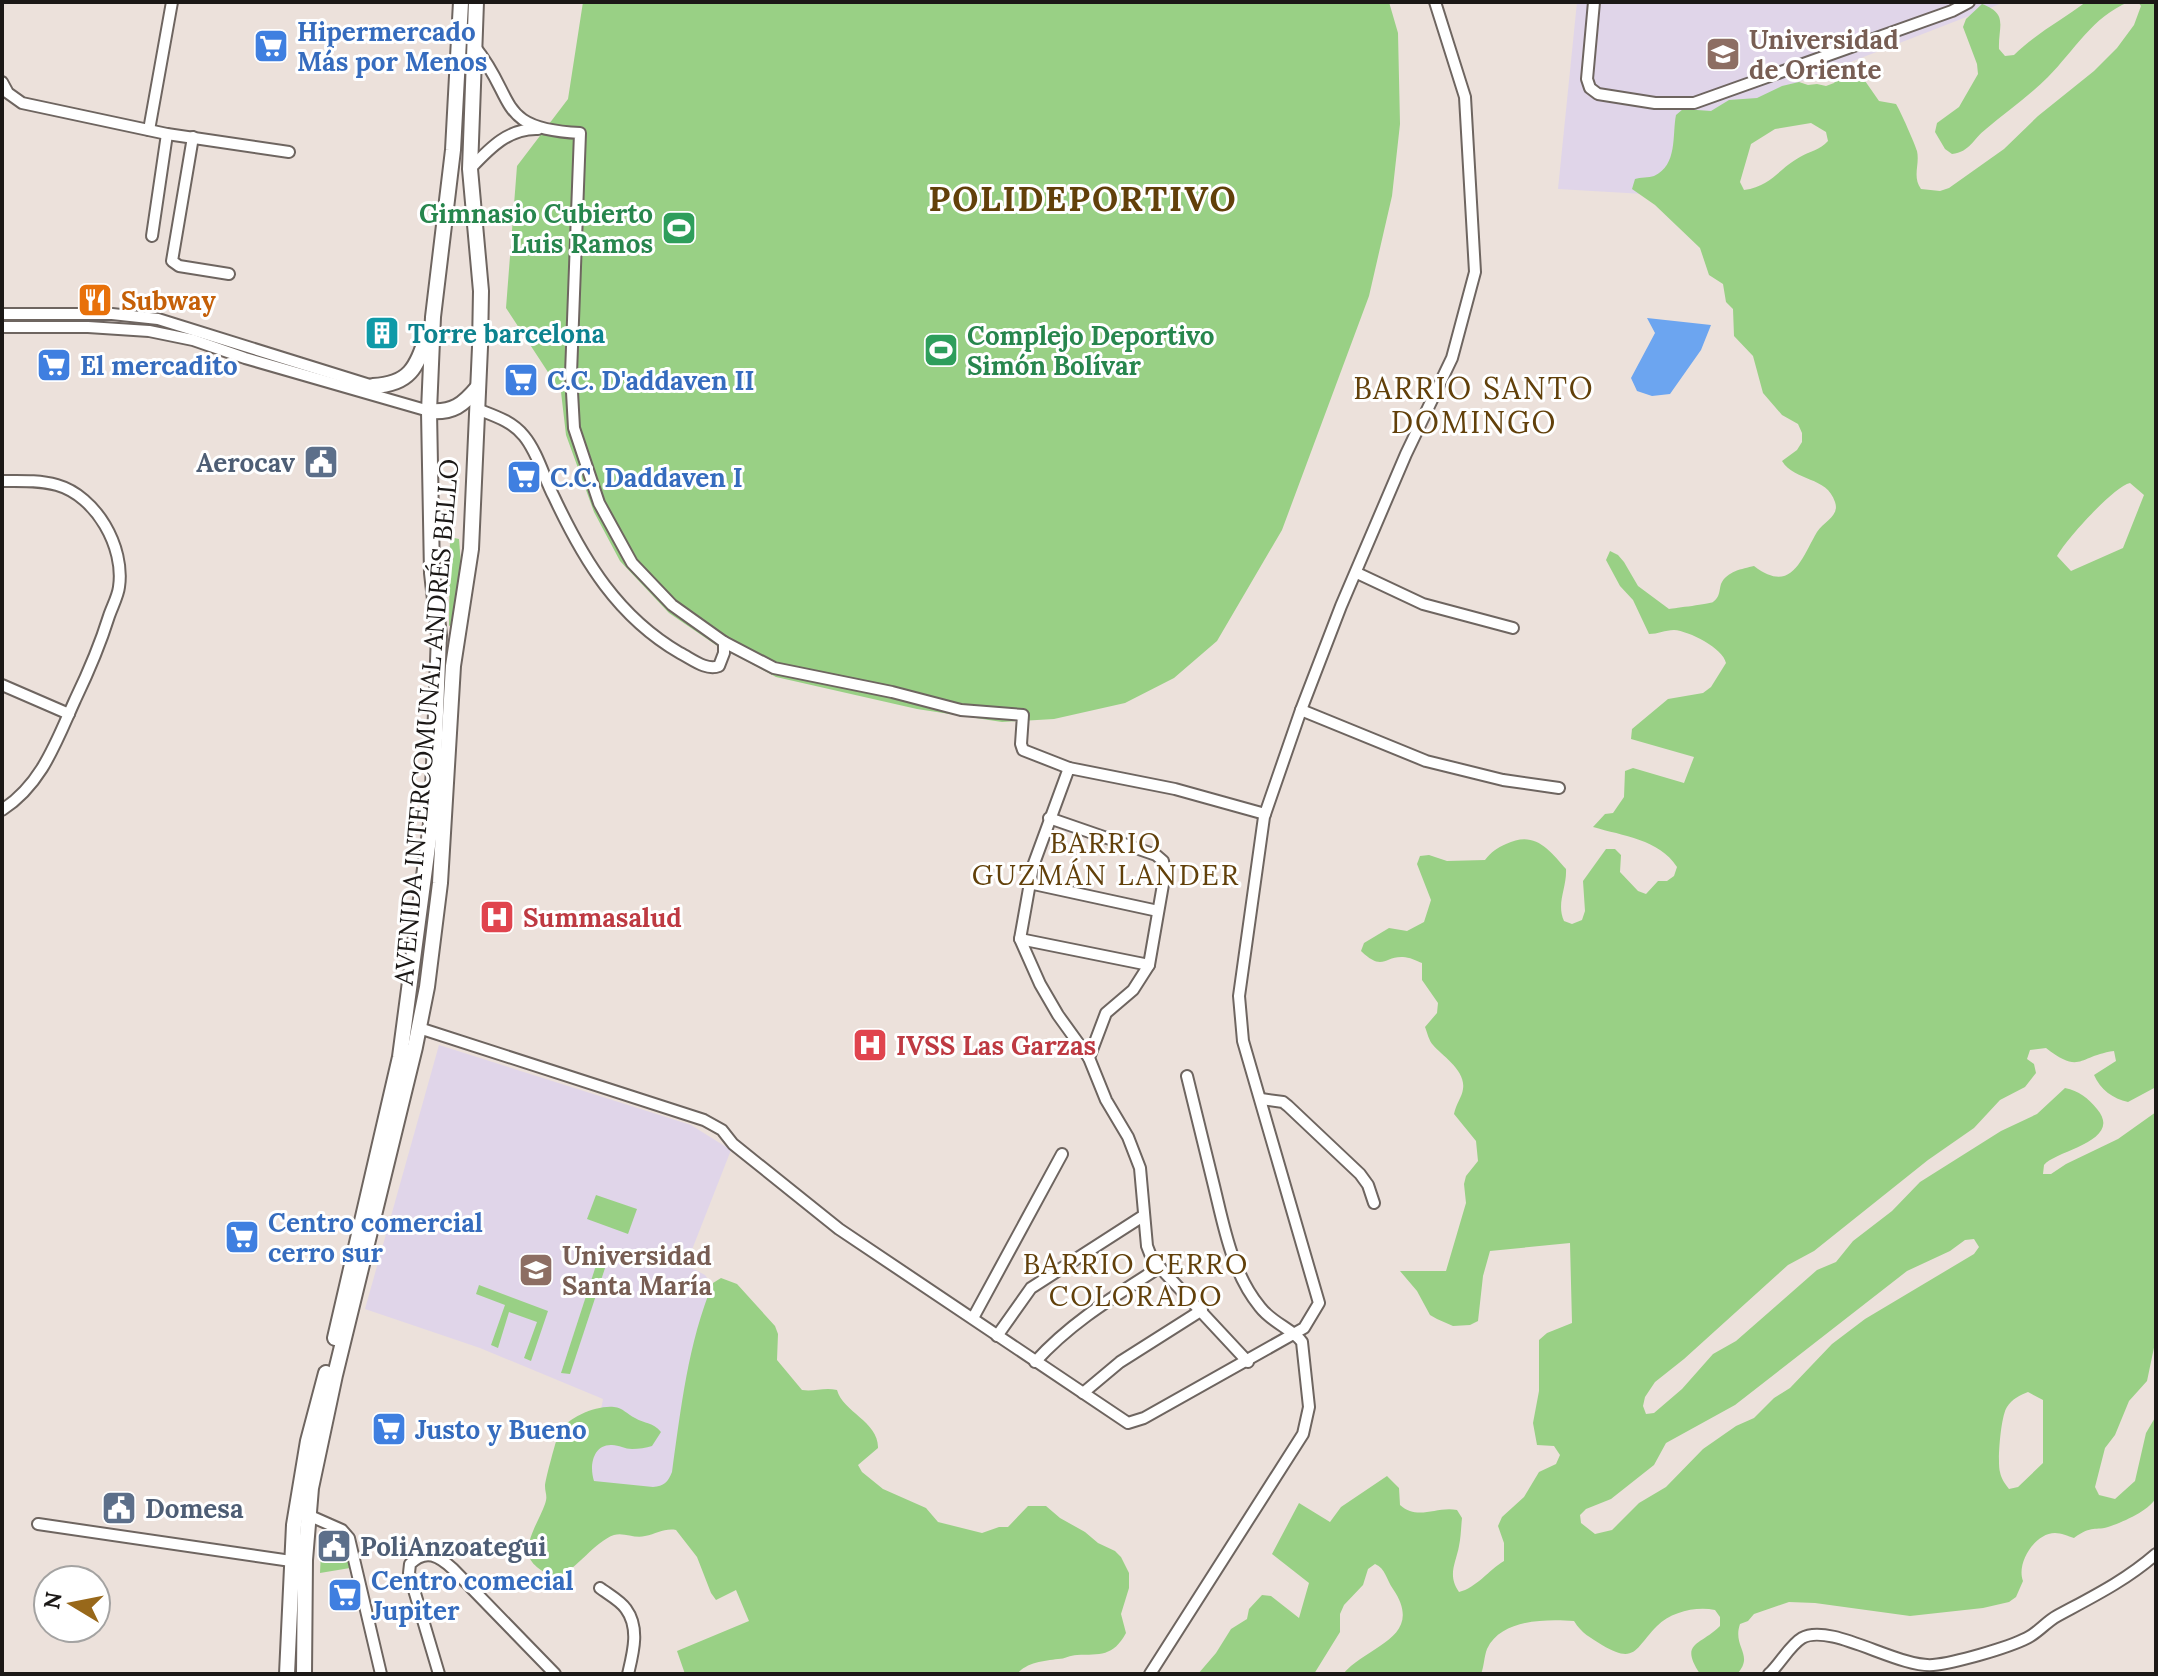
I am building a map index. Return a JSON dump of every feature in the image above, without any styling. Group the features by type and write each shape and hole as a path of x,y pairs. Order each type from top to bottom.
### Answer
{"main road":[{"name":"AVENIDA INTERCOMUNAL ANDRÉS BELLO","path":"287,1674 291,1561 298,1497 308,1441 358,1246 400,1057 432,816 439,635 432,573 429,411 433,317 453,150 461,2"},
{"name":"AVENIDA INTERCOMUNAL ANDRÉS BELLO","path":"304,1674 308,1515 335,1375 419,1028 440,883 453,666 471,549 478,387 481,291 470,169 476,2"},
{"path":"373,386 408,377 418,364 433,317"},
{"path":"429,411 448,413 465,403 478,387"}],"street":[{"path":"149,130 165,16 172,2"},
{"path":"419,1028 704,1120 722,1130 733,1144 839,1229 1121,1421 1136,1422 1297,1335 1312,1318 1319,1303 1243,1041 1239,996 1265,814 1301,710 1357,573 1406,454 1452,358 1475,272 1465,97 1435,2"},
{"path":"1594,2 1587,79 1590,88 1598,94 1677,105 1694,103 1952,11 1969,2"},
{"path":"475,47 487,62 510,109 539,129"},
{"path":"2,82 8,93 22,103 167,134 289,152"},
{"path":"470,169 490,148 511,133 525,129 580,133 571,407 574,428 599,503 632,563 672,605 724,642 774,668 892,692 961,710 1023,715 1023,750 1069,768 1175,789 1265,814"},
{"path":"152,236 167,134"},
{"path":"193,137 172,261 179,266 229,274"},
{"path":"2,314 112,314 158,319 373,386"},
{"path":"2,327 149,331 193,340 429,411"},
{"path":"477,409 514,425 526,439 559,510 589,564 606,590 632,619 665,644 713,668 723,660 724,642"},
{"path":"2,481 37,481 59,485 77,495 101,519 111,537 118,560 119,587 96,656 39,775 26,791 2,810"},
{"path":"1357,573 1423,604 1513,628"},
{"path":"2,685 69,714"},
{"path":"1301,710 1426,761 1503,780 1559,788"},
{"path":"1069,768 1049,818 1029,883 1020,939 1040,984 1089,1058 1106,1100 1128,1137 1140,1168 1143,1216 1152,1259 1248,1362"},
{"path":"1049,818 1156,855 1163,861 1165,873 1149,965 1133,990 1106,1013 1089,1058"},
{"path":"1029,883 1158,911"},
{"path":"1020,939 1149,965"},
{"path":"1150,1674 1303,1434 1309,1407 1305,1352 1297,1335 1279,1326 1260,1307 1242,1279 1229,1246 1187,1076"},
{"path":"1261,1099 1283,1102 1288,1106 1360,1174 1368,1185 1374,1203"},
{"path":"973,1318 1062,1154"},
{"path":"997,1336 1031,1288 1143,1216"},
{"path":"1035,1362 1083,1317 1160,1267"},
{"path":"1083,1393 1120,1362 1202,1310"},
{"path":"308,1515 342,1530 349,1538 381,1674"},
{"path":"38,1524 291,1561"},
{"path":"439,1674 409,1573 410,1564 416,1557 426,1554 438,1555 555,1674"},
{"path":"1769,1674 1797,1642 1812,1635 1855,1643 1921,1665 1937,1665 1992,1650 2034,1634 2052,1618 2133,1574 2156,1554"},
{"path":"600,1588 626,1607 631,1620 635,1644 628,1674"}],"shaded area":[{"name":"Universidad de Oriente","path":"1577,2 2005,2 1689,125 1678,196 1558,189"},
{"name":"Universidad Santa María","path":"439,1045 691,1125 731,1150 686,1265 705,1275 714,1288 676,1500 588,1480 603,1399 480,1348 365,1309"}],"green space":[{"name":"Complejo Deportivo Simón Bolívar","path":"583,2 1389,2 1398,33 1400,124 1392,196 1369,296 1282,530 1217,641 1174,678 1125,703 1054,719 1002,722 917,709 776,677 716,645 669,613 620,561 594,512 566,435 561,392 506,308 517,166 568,99"},
{"path":"2086,2 2129,2 2094,25 2048,77 1967,148 1952,154 1945,149 1935,132 1937,123 1959,107 1978,74 1963,27 1966,19 1982,4 1996,12 2000,22 1999,49 2005,56 2014,55"},
{"path":"2138,2 2156,2 2156,1087 2128,1102 2108,1093 2094,1075 2116,1061 2114,1051 2073,1062 2046,1048 2030,1050 2027,1059 2034,1064 2036,1073 2025,1087 2000,1100 1974,1128 1928,1160 1814,1251 1788,1265 1655,1382 1643,1406 1646,1414 1654,1413 1682,1389 1713,1354 1736,1341 1817,1270 1836,1262 1853,1241 1892,1211 1920,1182 2001,1131 2037,1114 2065,1088 2079,1093 2094,1105 2103,1120 2102,1129 2096,1137 2044,1165 2043,1174 2051,1174 2118,1139 2156,1112 2156,1338 2147,1381 2129,1401 2115,1435 2105,1448 2095,1487 2099,1495 2115,1499 2135,1481 2146,1433 2156,1416 2156,1498 2142,1511 2111,1526 2090,1530 2074,1538 2055,1533 2041,1538 2025,1558 2023,1581 2016,1597 2009,1602 1910,1616 1789,1602 1754,1614 1740,1624 1738,1632 1744,1661 1737,1674 1700,1674 1694,1664 1692,1650 1720,1626 1720,1617 1715,1610 1700,1609 1684,1611 1663,1621 1629,1654 1602,1645 1583,1632 1574,1621 1551,1620 1513,1626 1503,1632 1487,1649 1481,1674 1343,1674 1389,1639 1398,1630 1402,1619 1401,1606 1384,1571 1375,1564 1368,1569 1363,1585 1344,1605 1340,1614 1340,1632 1314,1674 1198,1674 1231,1629 1247,1619 1249,1609 1262,1595 1271,1596 1299,1618 1309,1583 1272,1554 1299,1503 1330,1522 1341,1507 1387,1476 1399,1488 1400,1505 1407,1510 1420,1513 1457,1510 1462,1518 1453,1574 1459,1592 1471,1587 1504,1561 1504,1543 1498,1526 1502,1517 1524,1497 1539,1472 1556,1464 1560,1455 1554,1446 1537,1445 1533,1423 1539,1391 1539,1340 1547,1333 1572,1323 1570,1243 1490,1251 1483,1276 1478,1321 1453,1326 1430,1315 1417,1291 1400,1271 1446,1271 1466,1203 1466,1176 1478,1161 1476,1141 1454,1114 1463,1089 1461,1076 1432,1043 1425,1027 1437,1013 1438,1003 1422,980 1422,963 1403,957 1379,962 1361,951 1364,943 1389,928 1407,931 1424,922 1431,900 1417,864 1420,856 1429,855 1447,861 1485,860 1506,844 1516,840 1533,840 1566,869 1561,908 1564,921 1572,924 1582,920 1585,911 1583,881 1606,849 1615,849 1621,855 1620,872 1638,891 1646,894 1658,881 1667,881 1674,876 1677,867 1660,850 1640,840 1593,827 1605,814 1613,813 1624,797 1625,771 1633,768 1684,783 1694,757 1631,739 1632,729 1668,699 1703,693 1711,687 1726,663 1712,646 1688,633 1674,630 1649,634 1633,600 1620,586 1606,560 1610,551 1618,555 1638,586 1669,609 1710,603 1717,598 1727,576 1735,571 1754,566 1778,577 1794,570 1817,532 1835,511 1835,502 1825,488 1795,473 1782,461 1797,450 1802,442 1802,433 1798,424 1782,415 1763,393 1753,356 1734,336 1733,309 1726,302 1723,284 1709,275 1700,248 1655,205 1632,189 1635,179 1654,176 1667,165 1676,115 1683,109 1711,111 1729,100 1757,98 1799,82 1826,86 1834,83 1846,70 1863,78 1879,101 1896,104 1917,151 1917,180 1921,189 1940,191 1949,188 2004,149 2038,116 2094,71 2134,25 2141,6","holes":["1811,123 1826,132 1828,141 1792,162 1768,181 1744,190 1740,182 1751,144 1775,129","2130,483 2144,495 2123,548 2071,571 2057,556 2090,515","1974,1239 1979,1247 1974,1254 1865,1319 1832,1344 1790,1388 1774,1398 1754,1418 1736,1426 1703,1449 1666,1487 1639,1503 1612,1530 1595,1534 1581,1523 1580,1515 1586,1509 1611,1499 1654,1465 1666,1443 1735,1405 1907,1271 1950,1251 1965,1240","2028,1392 2043,1400 2043,1463 2018,1487 2009,1489 2002,1479 1999,1449 2005,1412 2014,1400"]},
{"path":"450,537 459,539 462,578 454,624 449,626"},
{"path":"596,1195 637,1209 628,1234 587,1219"},
{"path":"602,1247 611,1250 570,1374 561,1373"},
{"path":"721,1278 737,1284 775,1326 778,1334 777,1360 802,1390 837,1390 846,1405 873,1431 878,1448 858,1465 883,1489 926,1508 938,1522 982,1533 1008,1527 1028,1506 1046,1506 1098,1543 1115,1551 1129,1573 1129,1588 1121,1614 1126,1633 1121,1641 1111,1650 1099,1654 1074,1655 1036,1663 1017,1674 685,1674 677,1651 749,1621 736,1590 716,1600 697,1557 676,1530 641,1537 614,1535 558,1578 537,1567 529,1556 529,1543 546,1501 546,1482 559,1432 569,1421 592,1410 614,1407 661,1432 650,1447 632,1449 612,1445 600,1448 592,1463 594,1481 653,1487 669,1478 697,1329 713,1283"},
{"path":"479,1285 548,1311 531,1361 524,1358 537,1322 509,1312 498,1348 491,1345 505,1305 476,1294"},
{"path":"322,1530 344,1547 350,1568 320,1573"}],"water":[{"path":"1647,318 1711,325 1701,350 1670,394 1652,396 1637,391 1631,378 1655,333"}],"place":[{"name":"Hipermercado Más por Menos","path":"271,46"},
{"name":"Universidad de Oriente","path":"1723,54"},
{"name":"Gimnasio Cubierto Luis Ramos","path":"679,228"},
{"name":"Subway","path":"95,300"},
{"name":"Torre barcelona","path":"382,333"},
{"name":"Complejo Deportivo Simón Bolívar","path":"941,350"},
{"name":"El mercadito","path":"54,365"},
{"name":"C.C. D'addaven II","path":"521,380"},
{"name":"Aerocav","path":"321,462"},
{"name":"C.C. Daddaven I","path":"524,477"},
{"name":"Summasalud","path":"497,917"},
{"name":"IVSS Las Garzas","path":"870,1045"},
{"name":"Centro comercial cerro sur","path":"242,1237"},
{"name":"Universidad Santa María","path":"536,1270"},
{"name":"Justo y Bueno","path":"389,1429"},
{"name":"Domesa","path":"119,1508"},
{"name":"PoliAnzoategui","path":"334,1546"},
{"name":"Centro comecial Jupiter","path":"345,1595"}],"district":[{"name":"POLIDEPORTIVO","path":"1083,198"},
{"name":"BARRIO SANTO DOMINGO","path":"1474,405"},
{"name":"BARRIO GUZMÁN LANDER","path":"1106,859"},
{"name":"BARRIO CERRO COLORADO","path":"1136,1280"}]}
